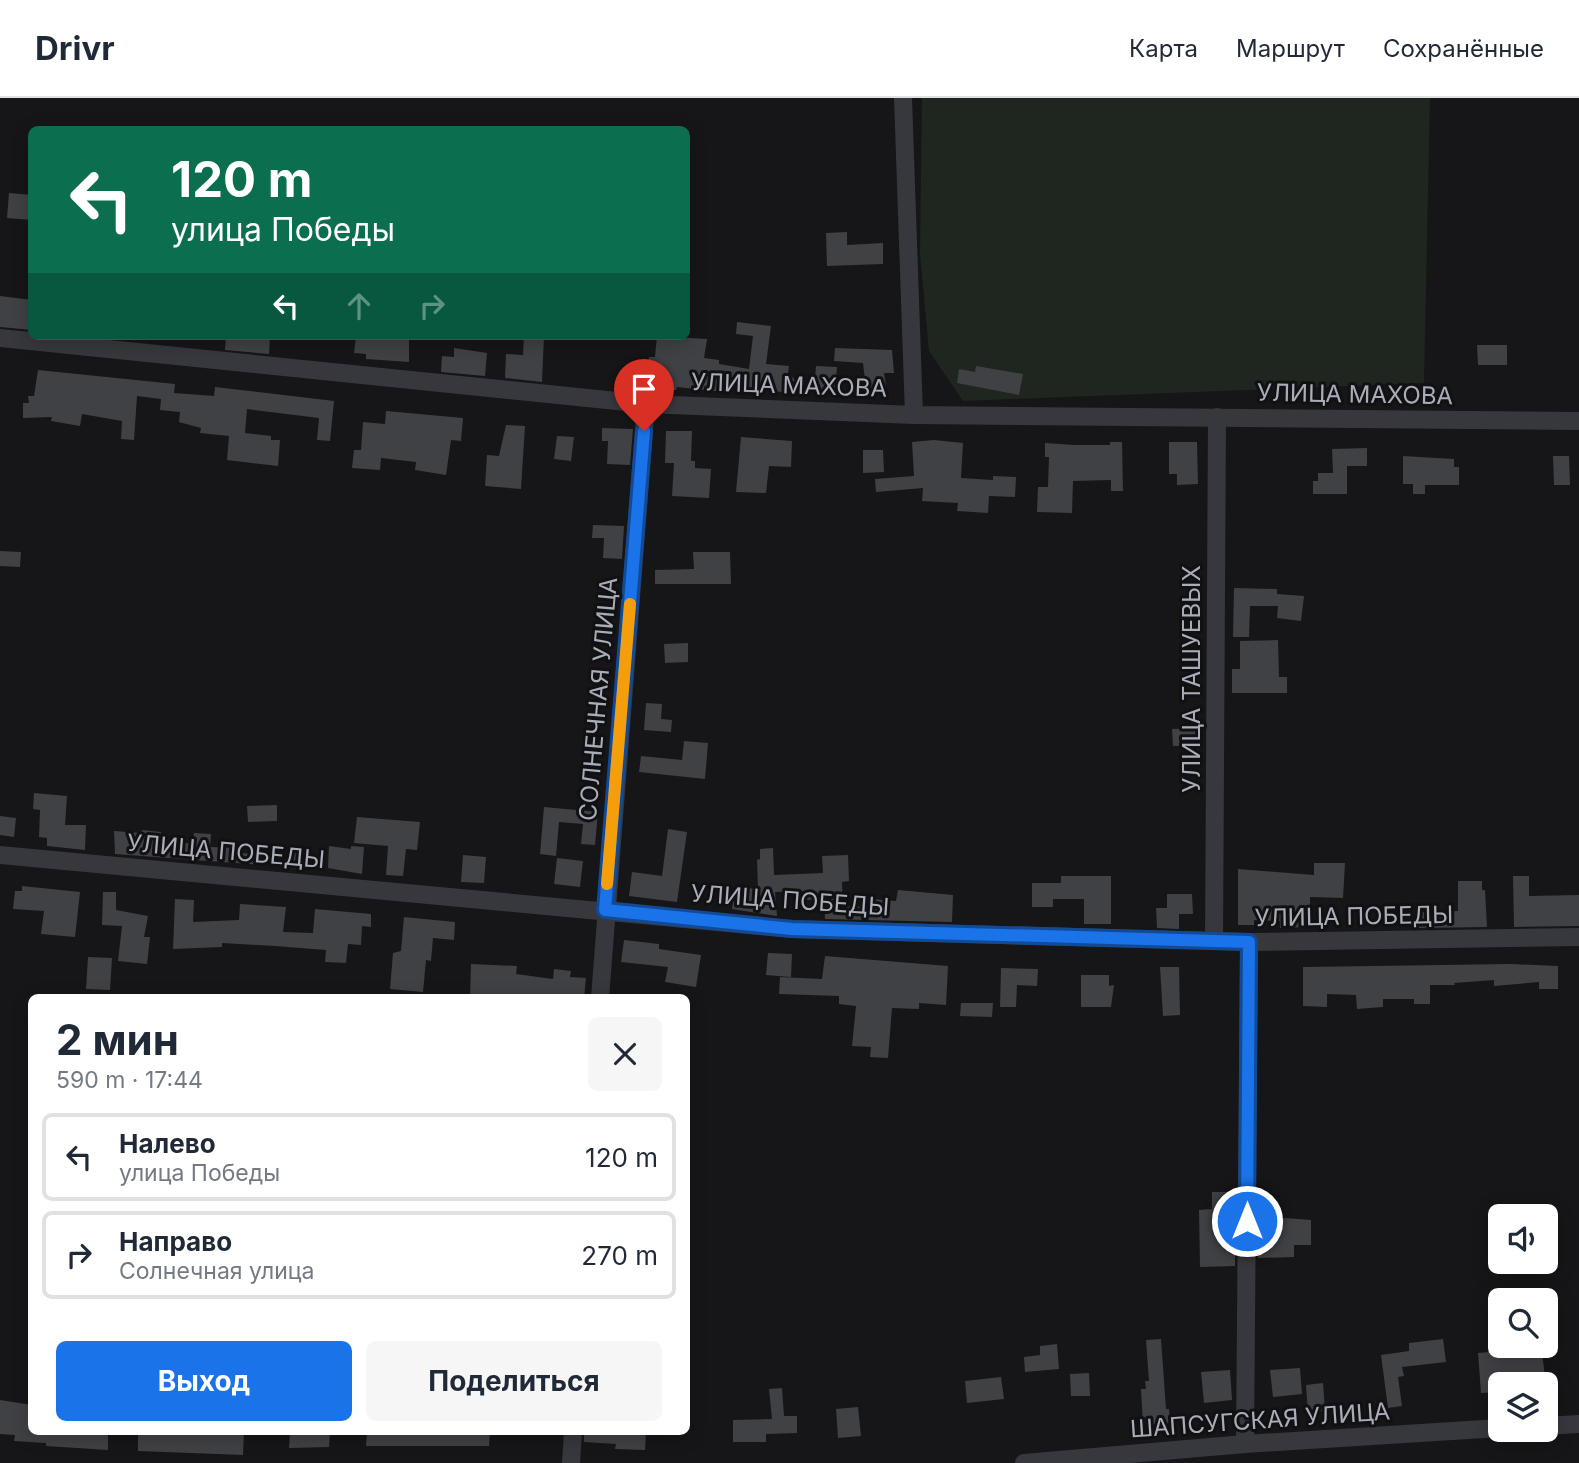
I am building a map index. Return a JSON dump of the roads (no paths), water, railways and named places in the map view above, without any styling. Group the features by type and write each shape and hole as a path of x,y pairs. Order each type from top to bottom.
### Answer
{"street":[{"path":"903,98 914,415"},
{"name":"УЛИЦА МАХОВА","path":"0,338 646,404 914,415 1579,421"},
{"name":"СОЛНЕЧНАЯ УЛИЦА","path":"600,994 646,404"},
{"name":"УЛИЦА ТАШУЕВЫХ","path":"1214,941 1217,417"},
{"name":"УЛИЦА ПОБЕДЫ","path":"0,855 792,929 1249,942 1579,937"},
{"path":"1245,1444 1249,942"},
{"path":"1558,1425 1579,1424"},
{"name":"ШАПСУГСКАЯ УЛИЦА","path":"1024,1463 1245,1444 1488,1429"},
{"path":"571,1463 573,1435"}]}
